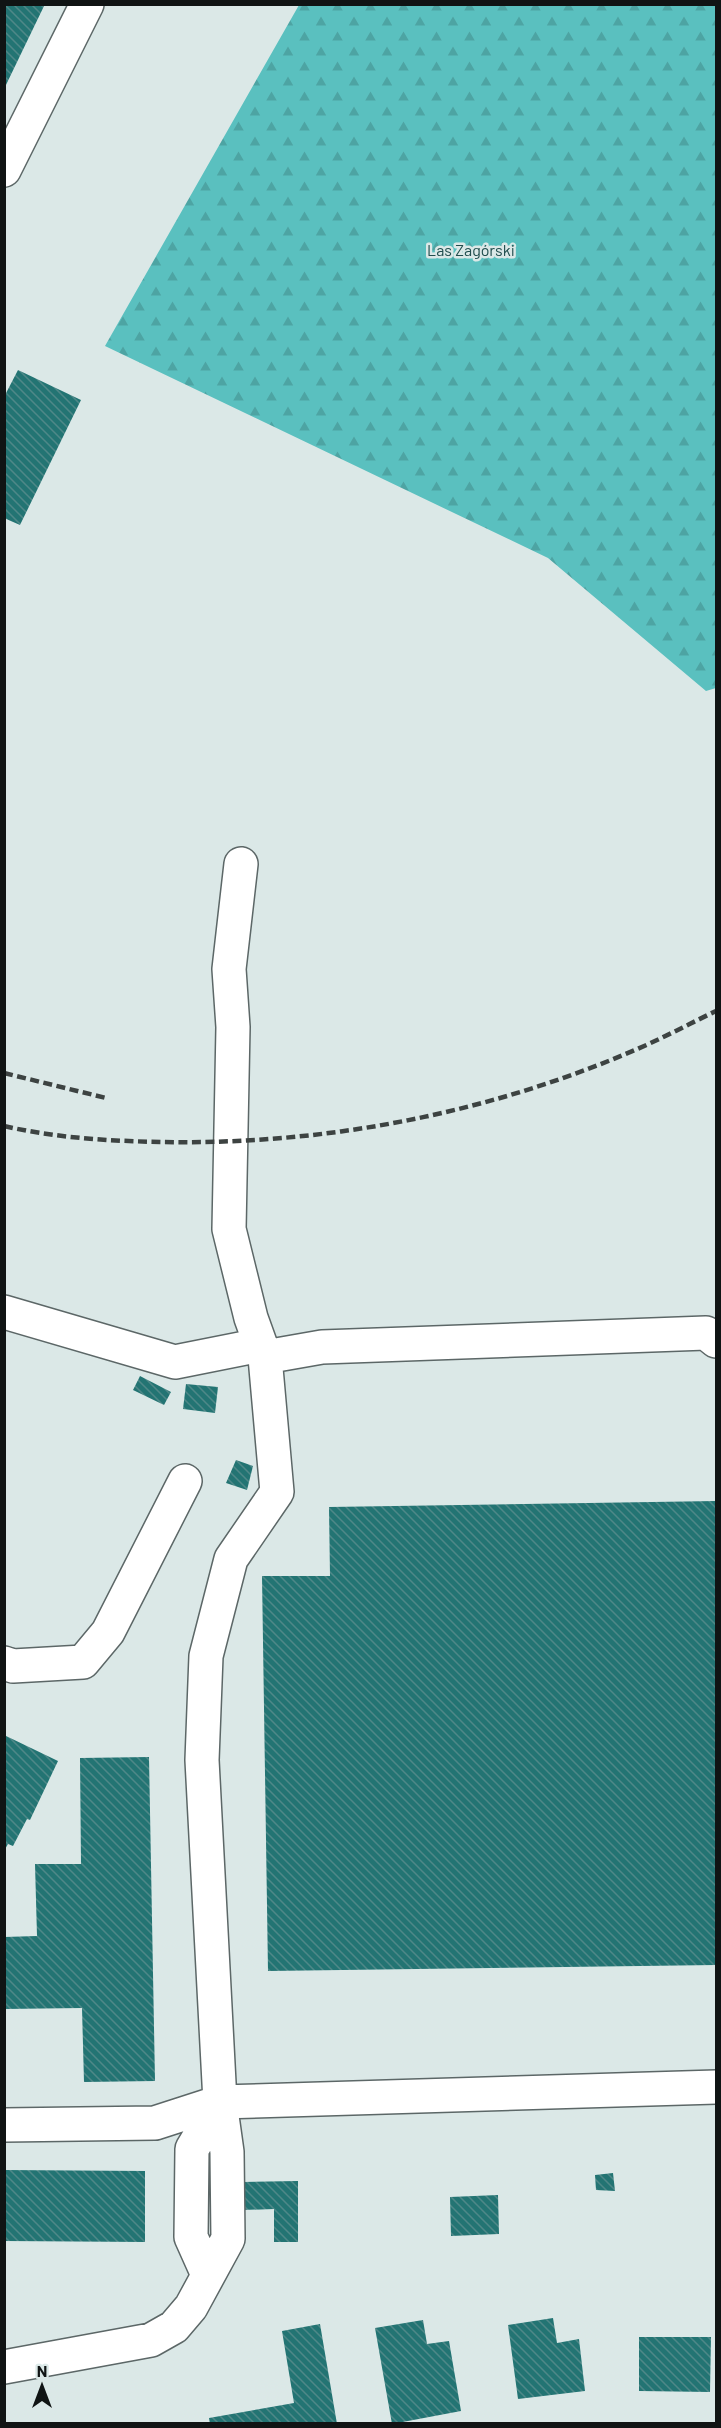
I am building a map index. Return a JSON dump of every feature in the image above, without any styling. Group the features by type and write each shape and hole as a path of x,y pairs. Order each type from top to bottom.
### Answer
{"lane":[{"path":"4,170 87,4"},
{"path":"4,2367 151,2340 174,2327 191,2307 228,2239 227,2152 220,2102 202,1760 206,1656 231,1559 277,1492 263,1351 229,1229 233,1028 229,969 241,864"},
{"path":"4,1312 175,1362 263,1351 322,1347 706,1333 717,1341"},
{"path":"4,1663 13,1666 83,1662 108,1632 184,1481"},
{"path":"4,2125 154,2123 220,2102 717,2087"}],"green space":[{"name":"Las Zagórski","path":"299,5 716,5 716,688 706,691 548,558 105,346"}],"building":[{"path":"5,4 45,4 5,87"},
{"path":"18,370 81,400 20,525 4,518 4,397"},
{"path":"140,1376 171,1392 164,1405 133,1390"},
{"path":"186,1384 218,1387 215,1413 183,1409"},
{"path":"236,1460 253,1466 247,1490 226,1483"},
{"path":"716,1501 716,1965 268,1971 262,1576 330,1576 329,1507"},
{"path":"4,1735 58,1761 30,1820 27,1819 13,1846 8,1844 4,1851"},
{"path":"149,1757 155,2081 84,2082 82,2008 4,2009 4,1937 37,1936 35,1864 81,1864 80,1758"},
{"path":"4,2170 145,2171 145,2242 4,2241"},
{"path":"613,2173 615,2191 596,2190 595,2175"},
{"path":"298,2181 298,2242 274,2242 274,2209 243,2210 242,2182"},
{"path":"498,2195 499,2234 451,2236 450,2197"},
{"path":"553,2318 557,2343 579,2339 585,2391 518,2399 508,2325"},
{"path":"423,2320 427,2344 449,2341 461,2411 392,2424 375,2328"},
{"path":"320,2324 337,2424 210,2424 209,2418 294,2403 282,2331"},
{"path":"639,2337 711,2337 710,2392 639,2391"}],"railway":[{"path":"4,1126 83,1138 162,1142 223,1142 344,1131 463,1108 521,1092 635,1050 716,1011"},
{"path":"4,1073 106,1098"}]}
